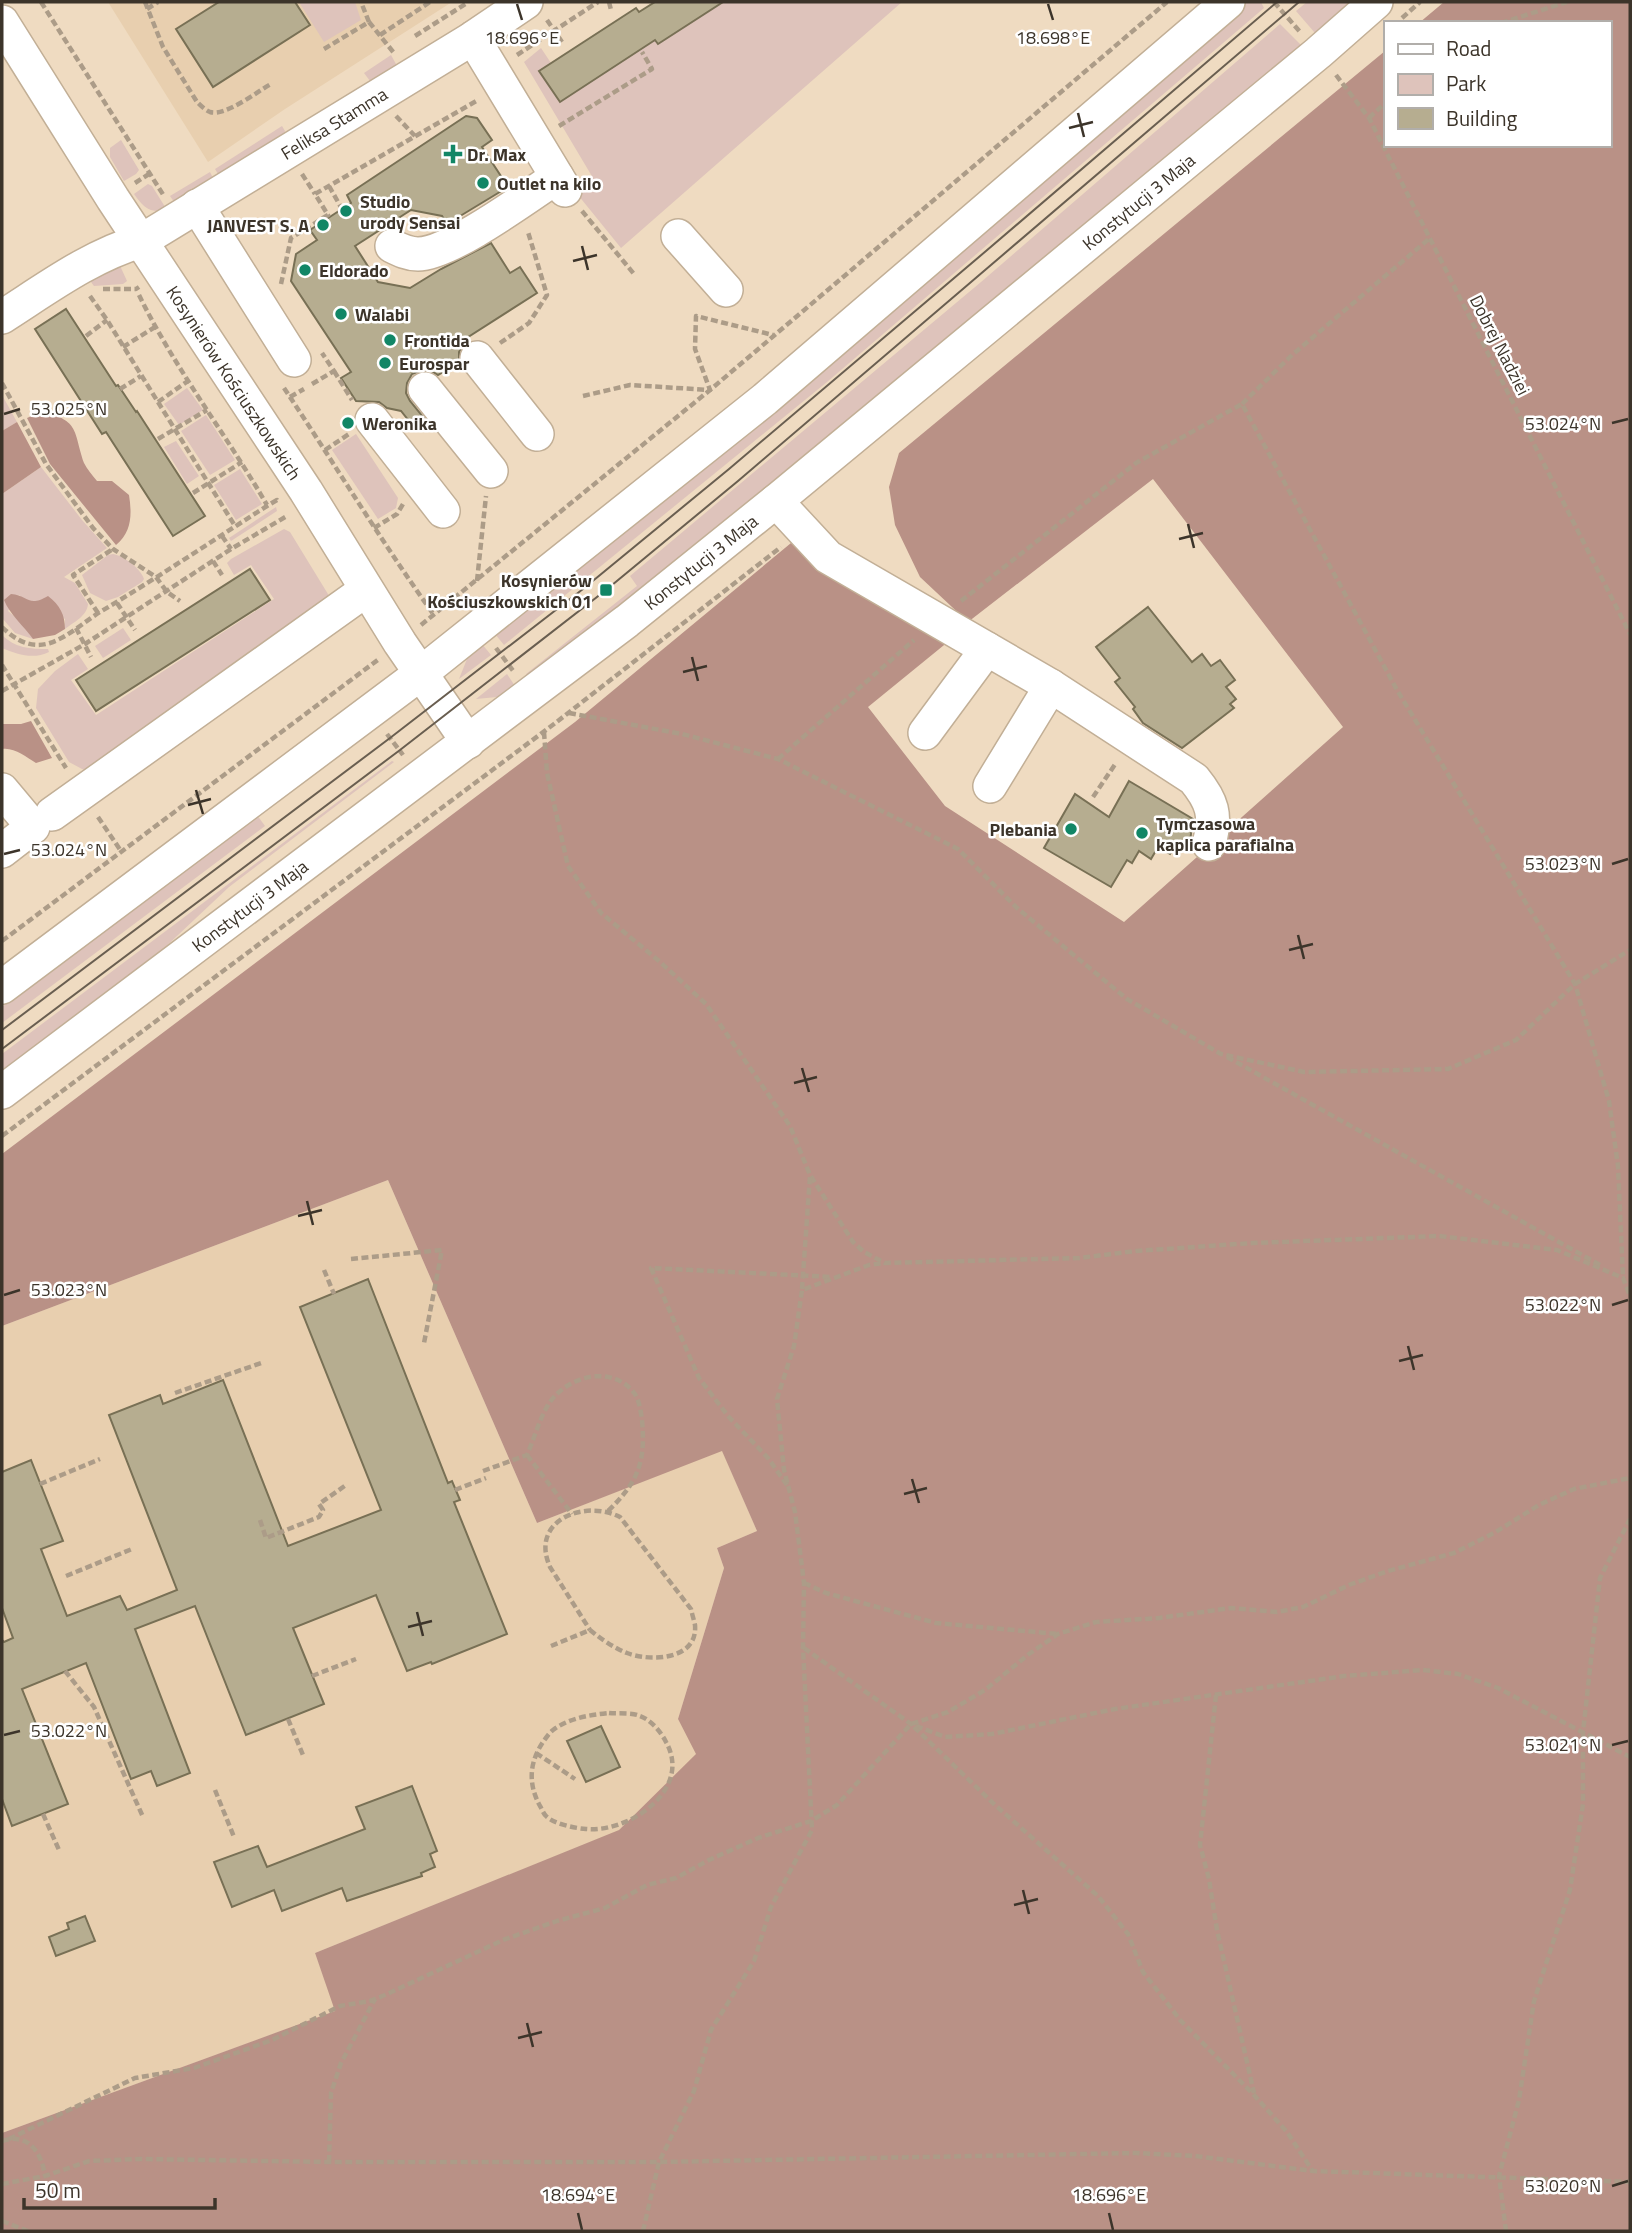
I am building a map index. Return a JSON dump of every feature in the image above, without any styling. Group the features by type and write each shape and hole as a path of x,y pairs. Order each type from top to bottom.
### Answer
{"street":[{"name":"Feliksa Stamma","path":"2,317 85,264 129,245 197,206 473,38 526,2"},
{"path":"2,987 420,674 765,399 1228,2"},
{"name":"Konstytucji 3 Maja","path":"2,1092 532,694 776,501 1318,53 1376,2"},
{"name":"Kosynierów Kościuszkowskich","path":"5,37 129,245 306,491 420,674 468,742"},
{"path":"392,246 419,254 450,245 561,183 507,72 473,38"},
{"path":"197,206 307,355"},
{"path":"678,236 726,290"},
{"path":"477,358 537,434"},
{"path":"425,389 489,479"},
{"path":"372,420 443,511"},
{"path":"776,501 828,557 1051,686 1194,779 1212,808 1214,826 1209,844"},
{"path":"52,814 366,590"},
{"path":"925,733 987,649"},
{"path":"990,786 1051,686"},
{"path":"2,790 33,827 2,851"}],"path":[{"path":"145,2 163,47 202,107 219,113 271,83"},
{"path":"147,9 158,2"},
{"path":"361,2 369,22 388,43"},
{"path":"280,289 292,237 328,215 315,194 507,72 598,2"},
{"path":"608,2 611,10"},
{"path":"2,941 349,682 477,582 710,390 1167,2"},
{"path":"1398,21 1420,2"},
{"path":"1507,21 1567,2"},
{"path":"380,35 427,3"},
{"path":"324,49 369,22"},
{"path":"555,128 652,69 642,52"},
{"name":"Dobrej Nadziei","path":"1336,75 1369,118 1630,634"},
{"path":"1369,118 1384,104"},
{"path":"561,183 634,274"},
{"path":"329,186 342,209"},
{"path":"778,759 937,620 1136,463 1242,404 1292,355 1430,238"},
{"path":"129,245 136,289 155,327 242,462 267,506"},
{"path":"85,289 235,526"},
{"path":"710,390 695,349 696,316 773,335"},
{"path":"86,336 107,320"},
{"path":"123,347 155,327"},
{"path":"290,397 334,371 307,355"},
{"path":"120,389 141,376"},
{"path":"158,402 188,381"},
{"path":"2,383 46,464 93,528 113,549 156,576 167,592 180,601"},
{"path":"583,396 629,385 710,390"},
{"path":"1242,404 1397,690 1575,984 1609,1101 1618,1166 1623,1278 1630,1296"},
{"path":"158,439 207,410"},
{"path":"193,493 242,462"},
{"path":"477,582 489,479"},
{"path":"2,627 16,639 28,644 49,644 276,500"},
{"path":"2,691 85,643 287,516"},
{"path":"2,1136 554,724 802,531"},
{"path":"222,536 231,549"},
{"path":"382,539 434,615"},
{"path":"98,614 73,575 113,549"},
{"path":"213,561 222,575"},
{"path":"117,603 135,630"},
{"path":"480,627 554,724"},
{"path":"76,628 91,657"},
{"path":"2,665 81,792 121,850"},
{"path":"349,682 443,807"},
{"path":"568,713 682,734 778,759 958,849 1017,908 1127,999 1630,1282"},
{"path":"544,731 547,773 568,866 601,913 706,1004 790,1126 810,1175 853,1242 864,1252 885,1263"},
{"path":"1093,797 1133,739"},
{"path":"1221,1054 1304,1072 1448,1069 1516,1040 1575,984 1630,950"},
{"path":"643,2231 659,2162 694,2091 711,2031 754,1961 771,1908 812,1830 803,1647 804,1583 795,1512 784,1470 778,1399 794,1346 802,1290 810,1175"},
{"path":"802,1290 869,1265 885,1263 1079,1258 1253,1242 1439,1236 1557,1250 1623,1278"},
{"path":"351,1259 442,1250 424,1343"},
{"path":"789,1489 768,1458 728,1416 699,1378 651,1268 836,1277"},
{"path":"324,1270 334,1294"},
{"path":"175,1393 264,1362"},
{"path":"483,1471 527,1455 548,1405 564,1388 579,1378 600,1376 620,1381 636,1395 644,1439 641,1465 627,1493 608,1511"},
{"path":"527,1455 572,1514"},
{"path":"40,1484 100,1459"},
{"path":"455,1490 486,1478"},
{"path":"2,2141 135,2078 194,2068 272,2040 340,2006 375,1999 503,1940 557,1921 606,1908 647,1885 676,1878 758,1838 811,1821 837,1805 911,1724 948,1712 985,1690 1058,1634 1096,1622 1159,1618 1231,1608 1277,1612 1303,1607 1362,1580 1454,1553 1494,1533 1539,1505 1574,1489 1630,1478"},
{"path":"260,1520 266,1538 319,1517 323,1510 319,1504 346,1485"},
{"path":"608,1511 620,1517 691,1609 695,1627 691,1644 675,1656 653,1658 628,1654 590,1630 550,1567 544,1547 545,1536 551,1527 572,1514 608,1511"},
{"path":"1506,2231 1499,2176 1519,2100 1534,2001 1570,1890 1583,1804 1583,1732 1600,1578 1630,1519"},
{"path":"66,1576 132,1549"},
{"path":"804,1583 826,1594 936,1623 1058,1634"},
{"path":"551,1646 590,1630"},
{"path":"803,1647 911,1724 994,1804 1098,1896 1128,1934 1143,1972 1181,2021 1287,2132 1313,2171"},
{"path":"312,1676 356,1658"},
{"path":"911,1724 945,1737 969,1737 1115,1709 1344,1676 1423,1670 1458,1674 1498,1688 1630,1757"},
{"path":"65,1671 94,1707 143,1817"},
{"path":"1216,1695 1199,1845 1209,1879 1217,1930 1254,2095"},
{"path":"609,1713 640,1716 660,1732 672,1752 673,1770 663,1795 651,1808 615,1826 588,1830 566,1825 546,1816 534,1795 530,1773 536,1753 552,1730 582,1716 609,1713"},
{"path":"288,1719 303,1755"},
{"path":"536,1753 575,1779"},
{"path":"215,1790 234,1837"},
{"path":"43,1814 59,1850"},
{"path":"329,2162 331,2093 341,2063 375,1999"},
{"path":"9,2139 29,2143 37,2150 46,2176"},
{"path":"2,2184 46,2176 89,2161 109,2160 659,2162 1136,2154 1195,2156 1313,2171 1630,2182"},
{"path":"2,2221 28,2231"}],"shaded area":[{"path":"108,2 452,2 208,162"},
{"path":"1444,2 1630,2 1630,2231 2,2231 2,2133 335,2011 315,1953 619,1830 696,1754 678,1719 724,1568 717,1548 757,1531 722,1451 537,1523 388,1180 2,1326 2,1154 575,722 791,543 824,570 949,641 868,707 945,806 1124,922 1343,727 1153,479 968,622 920,577 895,525 889,487 899,453 1384,52 1384,147 1611,147 1611,21 1421,21"},
{"path":"43,411 63,419 73,429 84,463 97,481 112,481 129,495 130,522 116,545 50,464 27,418"},
{"path":"17,422 41,467 2,494 2,431"},
{"path":"11,594 32,601 48,596 61,611 65,629 55,635 33,639 13,616 4,600"},
{"path":"31,721 52,758 36,763 15,751 2,749 2,724"},
{"path":"388,1180 537,1523 722,1450 757,1531 717,1548 724,1568 678,1719 697,1754 618,1831 315,1953 336,2011 2,2133 2,1326"}],"green space":[{"path":"299,2 355,2 361,20 324,42"},
{"path":"723,2 902,2 621,248 578,195 593,178 524,62 541,48 551,63 539,71 560,102 655,40 658,43"},
{"path":"1244,2 1261,2 1264,8 827,382 504,645 495,634"},
{"path":"1307,2 1351,2 1315,33 1296,11"},
{"path":"1280,24 1302,46 690,552 528,676 526,674 637,586 630,576 981,282"},
{"path":"391,55 396,68 373,85 364,73"},
{"path":"282,126 285,131 282,141 221,179 215,169"},
{"path":"121,140 139,170 124,181 110,157 110,148"},
{"path":"210,172 215,182 177,206 170,196"},
{"path":"148,184 167,210 151,210 137,199 134,194"},
{"path":"116,257 127,281 123,284 94,286 91,282 94,272"},
{"path":"187,388 203,410 179,425 164,404"},
{"path":"2,395 17,422 2,431"},
{"path":"206,415 235,460 210,475 181,431"},
{"path":"356,434 398,498 396,508 378,519 332,450"},
{"path":"176,441 199,476 187,484 164,447"},
{"path":"41,467 107,548 64,577 75,583 88,604 83,615 65,629 65,619 40,601 26,601 19,595 8,611 21,622 33,639 15,633 2,618 2,494"},
{"path":"240,469 262,504 236,520 214,485"},
{"path":"276,507 277,511 231,541 229,538"},
{"path":"284,529 290,532 331,599 93,772 69,762 36,708 38,689 55,671 78,654 88,669 71,680 96,715 274,599 251,565 234,575 227,563"},
{"path":"113,554 131,563 144,579 118,597 106,601 90,593 82,575"},
{"path":"123,628 131,640 103,658 95,646"},
{"path":"2,635 18,645 48,649 49,652 31,656 2,648"},
{"path":"482,644 491,655 459,679 467,659"},
{"path":"507,674 515,686 497,697 476,699"},
{"path":"394,762 229,887 160,952 2,1073 2,1054"},
{"path":"257,815 265,826 2,1023 2,1007"}],"building":[{"path":"219,2 295,2 310,25 213,87 176,29"},
{"path":"655,2 723,2 658,44 655,40 560,102 539,71 636,8 639,12"},
{"path":"466,116 477,118 492,140 482,147 508,187 447,224 442,216 411,210 355,246 378,282 410,288 491,243 510,273 520,267 537,293 462,341 464,344 459,352 459,362 438,375 423,370 412,374 406,393 424,418 413,426 401,411 387,408 379,402 356,401 341,378 351,372 291,281 296,254 317,240 310,230 351,203 347,195"},
{"path":"66,309 205,516 173,536 106,432 102,434 35,329"},
{"path":"250,569 270,600 96,711 76,680"},
{"path":"1148,607 1192,662 1202,654 1211,666 1220,660 1235,680 1226,687 1236,699 1230,704 1234,708 1182,748 1143,723 1133,709 1135,707 1115,682 1120,678 1096,647"},
{"name":"Tymczasowa kaplica parafialna","path":"1129,781 1193,819 1189,849 1177,842 1170,854 1158,847 1151,859 1139,851 1132,863 1127,860 1111,887 1044,848 1075,794 1109,817"},
{"path":"368,1279 448,1483 452,1481 460,1500 454,1502 507,1634 432,1664 431,1662 407,1671 376,1595 293,1628 324,1704 246,1735 195,1606 135,1629 190,1773 157,1786 151,1771 131,1779 86,1663 22,1689 68,1804 12,1826 2,1799 2,1640 4,1642 13,1638 2,1608 2,1472 31,1460 63,1541 41,1549 67,1616 120,1596 127,1610 177,1590 109,1415 160,1395 163,1404 223,1380 288,1546 381,1510 300,1307"},
{"path":"601,1726 620,1767 586,1782 567,1741"},
{"path":"412,1786 437,1851 430,1854 435,1867 421,1873 422,1876 347,1901 342,1888 282,1911 274,1890 232,1907 214,1862 258,1846 267,1867 365,1829 356,1807"},
{"path":"85,1916 95,1941 56,1956 49,1937 69,1929 67,1923"}],"tram line":[{"path":"2,1030 583,589 729,469 1277,2"},
{"path":"2,1049 400,750 606,590 738,481 1299,2"}],"place":[{"name":"Dr. Max","path":"453,154"},
{"name":"Outlet na kilo","path":"483,183"},
{"name":"Studio urody Sensai","path":"346,211"},
{"name":"JANVEST S. A","path":"323,225"},
{"name":"Eldorado","path":"305,270"},
{"name":"Walabi","path":"341,314"},
{"name":"Frontida","path":"390,340"},
{"name":"Eurospar","path":"385,363"},
{"name":"Weronika","path":"348,423"},
{"name":"Kosynierów Kościuszkowskich 01","path":"606,590"},
{"name":"Plebania","path":"1071,829"},
{"name":"Tymczasowa kaplica parafialna","path":"1142,833"}]}
